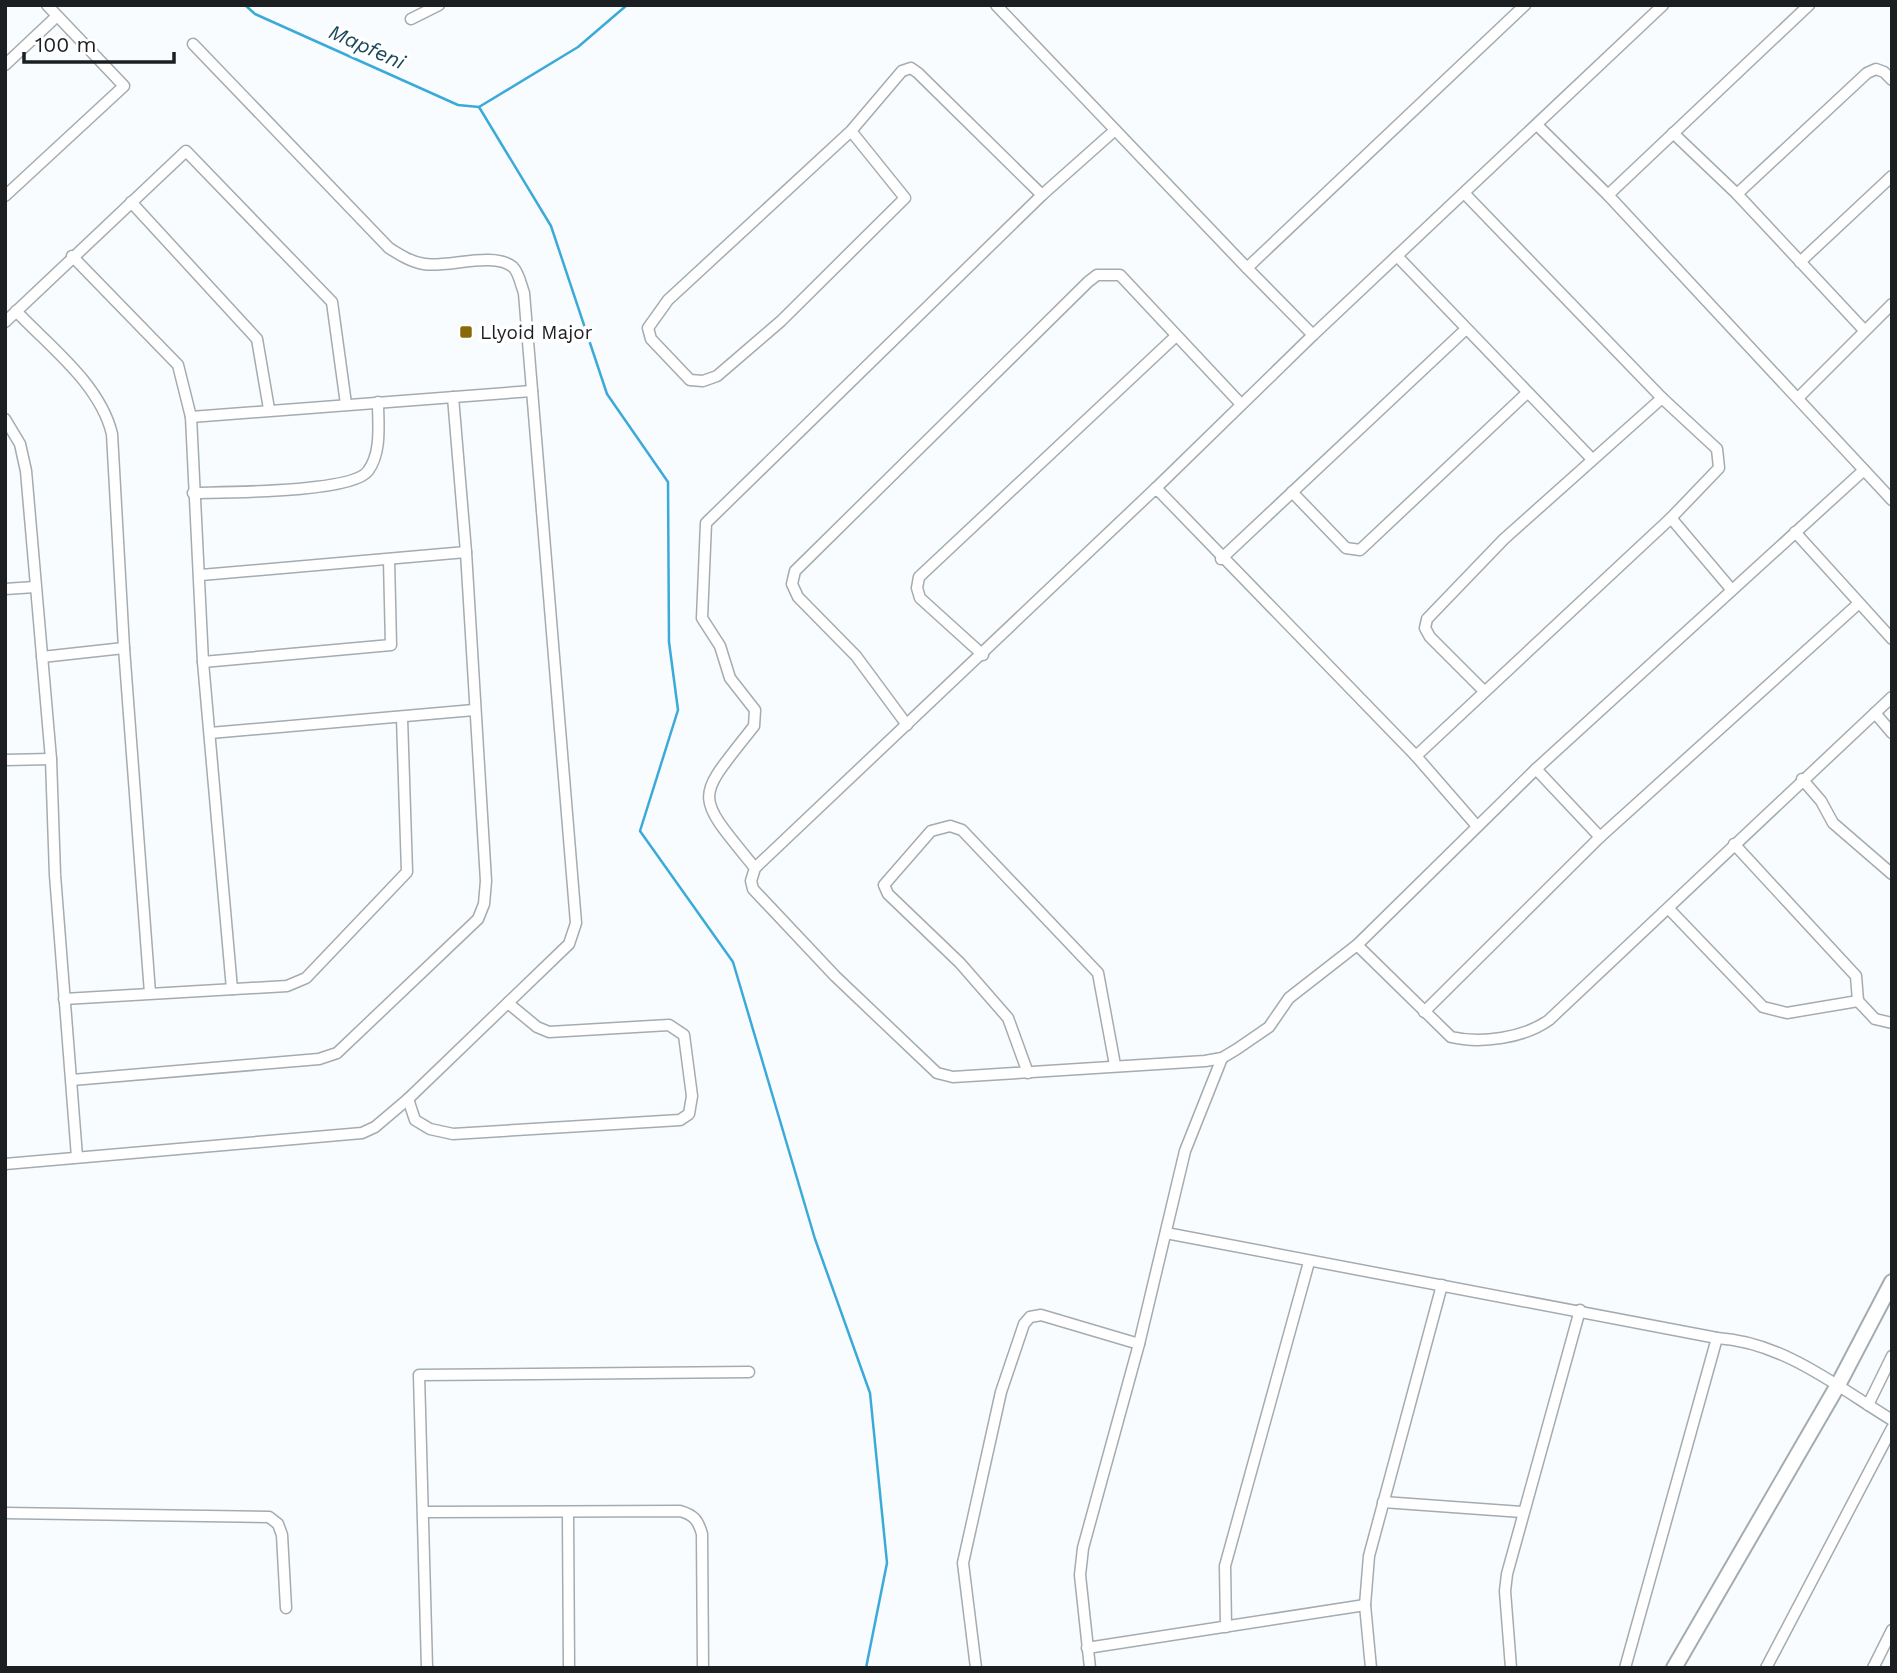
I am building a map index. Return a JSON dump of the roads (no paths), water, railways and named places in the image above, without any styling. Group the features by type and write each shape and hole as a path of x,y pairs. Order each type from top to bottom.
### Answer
{"street":[{"path":"5,196 124,86 47,5"},
{"path":"411,19 439,5"},
{"path":"996,5 1114,131 1313,335"},
{"path":"1247,268 1525,5"},
{"path":"1663,5 1240,403 983,655 755,868 751,881 753,889 835,976 937,1073 953,1077 1083,1070 1115,1065 1222,1058 1269,1027 1289,998 1357,945 1476,825 1864,470"},
{"path":"1608,195 1810,5"},
{"path":"5,65 57,16"},
{"path":"5,1164 346,1137 375,1127 408,1099 569,943 576,923 555,697 524,293 513,267 500,262 482,261 426,265 389,248 192,44"},
{"path":"851,131 905,198 781,321 738,358 716,376 703,382 690,380 652,339 648,328 655,315 851,131 894,78 911,68 1042,195"},
{"path":"1737,194 1867,73 1875,69 1884,72 1892,80"},
{"path":"1538,125 1608,195 1892,500"},
{"path":"755,868 713,817 708,800 708,789 715,776 754,726 756,717 755,710 730,678 720,646 702,618 701,587 706,523 1042,195 1114,131"},
{"path":"1673,133 1737,194 1864,330"},
{"path":"5,322 186,150 332,302 346,404"},
{"path":"1800,262 1892,176"},
{"path":"1416,756 1671,518 1719,468 1721,459 1717,449 1662,398 1465,194"},
{"path":"131,202 257,339 269,409"},
{"path":"72,256 178,365 191,417 193,494 201,575 203,662 232,989"},
{"path":"1397,257 1591,458"},
{"path":"907,725 856,656 798,597 792,584 794,571 1097,275 1119,275 1240,403"},
{"path":"1798,398 1892,304"},
{"path":"16,310 98,397 108,415 112,434 124,648 150,993"},
{"path":"1222,559 1466,329"},
{"path":"983,655 920,598 917,588 919,577 1176,336"},
{"path":"191,417 532,391"},
{"path":"1292,492 1346,548 1360,550 1527,393"},
{"path":"72,1080 319,1059 337,1053 468,931 484,904 486,881 474,710 467,552 453,397"},
{"path":"1484,691 1430,637 1425,628 1427,619 1504,539 1591,458 1662,398"},
{"path":"193,494 333,485 360,479 367,472 376,450 378,402"},
{"path":"5,419 20,444 26,471 51,759 64,999 77,1157"},
{"path":"1156,488 1416,756 1476,825"},
{"path":"1671,518 1731,589"},
{"path":"1795,532 1892,639"},
{"path":"201,575 467,552"},
{"path":"203,662 391,645 389,560"},
{"path":"5,589 35,587"},
{"path":"1424,1012 1600,837 1858,604"},
{"path":"42,657 124,648"},
{"path":"1357,945 1451,1037 1460,1039 1527,1033 1549,1020 1892,697"},
{"path":"210,733 474,710"},
{"path":"1875,713 1892,733"},
{"path":"64,999 287,986 306,978 407,872 402,718"},
{"path":"5,760 51,759"},
{"path":"1536,769 1600,837"},
{"path":"1802,779 1821,801 1833,823 1866,848 1892,874"},
{"path":"1028,1073 1008,1018 960,963 888,894 884,885 931,831 940,827 962,830 1097,973 1102,982 1115,1065"},
{"path":"1734,844 1856,976 1858,1001 1875,1019 1892,1023"},
{"path":"1669,909 1763,1007 1787,1013 1858,1001"},
{"path":"408,1099 415,1120 430,1129 453,1134 680,1121 689,1114 692,1096 684,1035 677,1028 669,1025 549,1032 537,1027 508,1003"},
{"path":"1090,1668 1080,1575 1083,1548 1139,1344 1185,1152 1222,1058"},
{"path":"1166,1233 1717,1338 1742,1339 1779,1353 1838,1385 1892,1420"},
{"path":"1226,1627 1225,1566 1309,1262"},
{"path":"1674,1668 1838,1385 1892,1283"},
{"path":"1371,1668 1365,1605 1369,1556 1443,1285"},
{"path":"1511,1668 1505,1591 1522,1512 1580,1310"},
{"path":"976,1668 964,1577 964,1554 1001,1392 1024,1324 1030,1317 1041,1315 1139,1344"},
{"path":"1625,1668 1717,1338"},
{"path":"1867,1405 1892,1356"},
{"path":"427,1668 419,1375 749,1372"},
{"path":"1766,1668 1892,1428"},
{"path":"1383,1502 1522,1512"},
{"path":"424,1512 568,1514 680,1511 692,1515 699,1522 702,1534 703,1668"},
{"path":"5,1513 269,1517 278,1524 282,1535 286,1608"},
{"path":"568,1514 569,1668"},
{"path":"1087,1648 1365,1605"},
{"path":"1873,1668 1892,1630"}],"waterway":[{"name":"Mapfeni","path":"245,5 255,14 458,105 479,107"},
{"path":"479,107 578,47 627,5"},
{"path":"479,107 551,226 607,394 668,482 669,642 678,710 640,831 733,962 815,1239 870,1393 887,1563 866,1668"}],"place":[{"name":"Llyoid Major","path":"466,332"}]}
